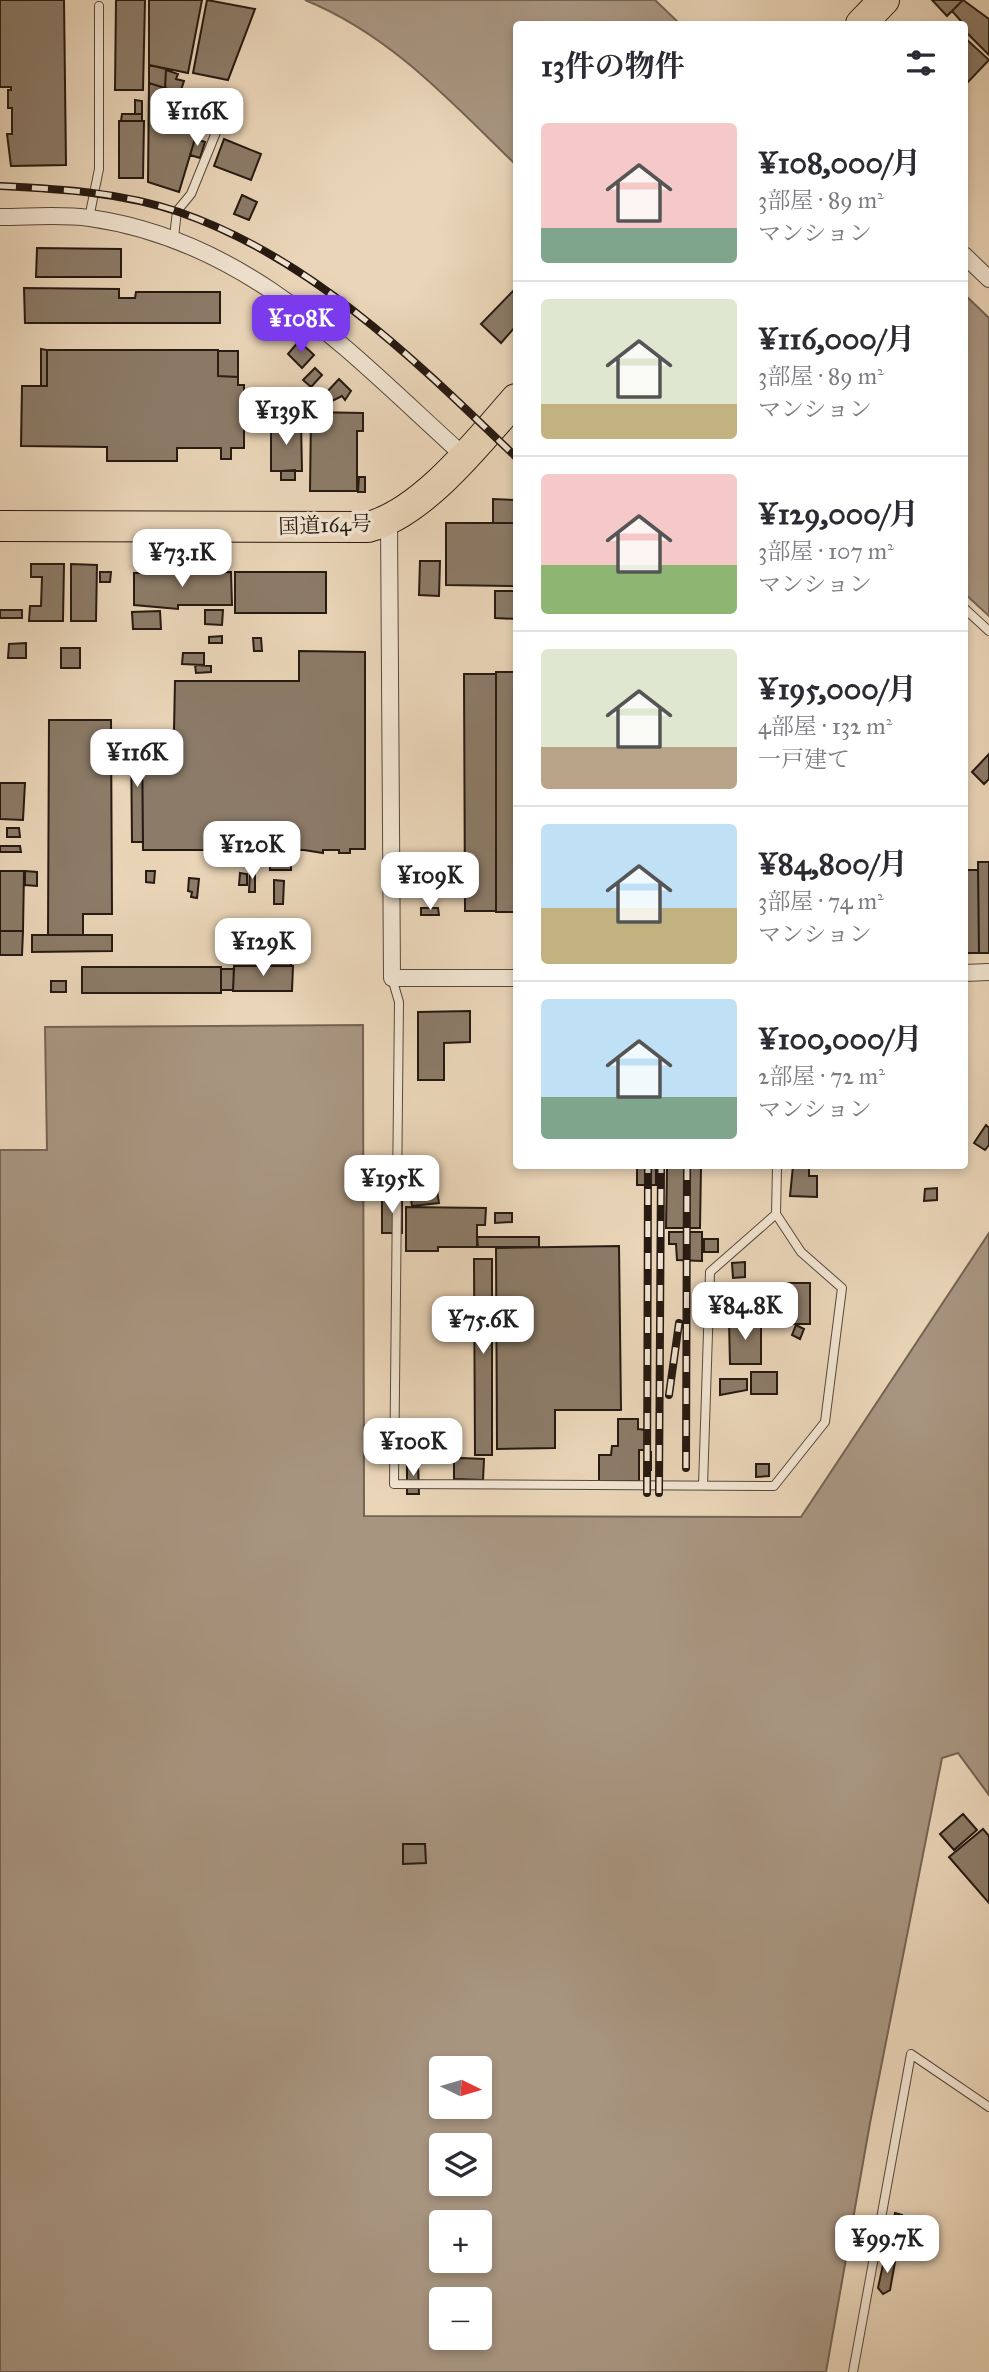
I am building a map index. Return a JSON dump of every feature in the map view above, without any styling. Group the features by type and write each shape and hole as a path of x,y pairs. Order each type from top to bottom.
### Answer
{"highway":[{"path":"864,21 884,0"},
{"name":"国道164号","path":"0,526 368,527 389,522 412,507 513,402"}],"street":[{"path":"0,217 89,218 174,237 250,274 300,310 464,456"},
{"path":"968,260 989,279"},
{"path":"389,522 392,978 513,978"},
{"path":"968,973 989,972"}],"lane":[{"path":"89,218 99,169 99,6"},
{"path":"174,237 177,211 191,194 217,130"},
{"path":"968,612 989,631"},
{"path":"392,978 399,1002 394,1484 774,1486 825,1422 842,1288 801,1252 776,1214 777,1169"},
{"path":"703,1485 709,1272 776,1214"},
{"path":"853,2372 911,2054 989,2107"}],"shaded area":[{"path":"305,0 655,0 677,21 513,21 513,162 418,72 365,32"},
{"path":"968,298 989,318 989,616 968,597"},
{"path":"363,1025 364,1516 801,1517 989,1233 989,1795 958,1753 942,1758 870,2123 826,2372 0,2372 0,1150 47,1150 45,1027"}],"building":[{"path":"0,0 64,0 66,165 11,166 7,134 12,134 12,108 8,108 8,90 11,90 11,87 0,87"},
{"path":"116,0 145,0 143,90 115,90"},
{"path":"149,0 202,0 188,73 149,65"},
{"path":"207,0 255,9 228,80 193,73"},
{"path":"932,0 962,0 962,1 947,16"},
{"path":"963,0 989,19 989,55 968,34 968,21 961,21 952,11"},
{"path":"968,41 989,60 968,82"},
{"path":"149,65 166,69 165,88 149,83"},
{"path":"166,70 178,74 176,79 184,81 180,93 165,88"},
{"path":"149,83 199,99 200,122 179,192 148,182"},
{"path":"135,100 142,101 142,114 135,114"},
{"path":"122,114 142,114 142,121 121,121"},
{"path":"119,121 144,121 143,178 119,178"},
{"path":"195,139 205,142 200,158 190,155"},
{"path":"224,139 261,154 251,180 214,166"},
{"path":"242,195 257,202 249,220 234,214"},
{"path":"37,248 121,249 121,277 36,277"},
{"path":"24,288 119,289 119,298 135,298 136,292 220,292 220,323 25,323"},
{"path":"513,291 513,329 501,343 481,324"},
{"path":"275,323 283,330 276,338 268,331"},
{"path":"299,341 314,355 302,368 288,354"},
{"path":"41,349 47,350 47,386 41,386"},
{"path":"47,350 218,350 218,376 238,377 238,385 244,385 244,448 231,448 231,459 221,459 221,448 177,448 177,461 107,461 107,447 21,446 22,386 47,386"},
{"path":"218,351 238,351 238,377 218,376"},
{"path":"315,368 322,375 311,387 303,380"},
{"path":"339,379 351,391 345,400 342,396 332,401 325,394"},
{"path":"311,412 363,413 363,431 357,431 357,491 310,491"},
{"path":"271,422 301,422 302,471 271,471"},
{"path":"295,470 295,480 281,480 281,471"},
{"path":"359,477 365,477 365,492 358,492"},
{"path":"493,499 513,500 513,523 493,523"},
{"path":"446,523 513,523 513,586 446,585"},
{"path":"420,561 440,561 439,596 419,595"},
{"path":"31,564 64,564 63,621 29,621 30,606 41,606 42,577 31,577"},
{"path":"71,564 97,565 96,621 71,621"},
{"path":"100,572 111,572 110,582 100,582"},
{"path":"231,572 232,605 178,605 178,609 134,605 134,573"},
{"path":"235,572 326,572 326,613 235,613"},
{"path":"495,591 513,591 513,619 495,618"},
{"path":"0,610 22,610 22,618 0,618"},
{"path":"205,610 223,610 222,625 205,624"},
{"path":"160,611 161,629 133,629 132,612"},
{"path":"222,636 222,643 209,643 209,637"},
{"path":"253,638 261,638 262,651 254,651"},
{"path":"26,643 26,658 8,658 9,644"},
{"path":"61,648 80,648 80,668 61,668"},
{"path":"299,651 365,652 365,849 350,849 350,853 339,853 339,850 323,850 323,853 304,850 143,850 142,733 174,730 175,681 299,681"},
{"path":"183,653 204,653 204,665 182,664"},
{"path":"195,665 211,666 211,672 196,673"},
{"path":"496,672 513,672 513,912 496,912"},
{"path":"464,674 496,674 496,911 465,911"},
{"path":"49,720 111,720 112,914 83,914 83,935 48,935"},
{"path":"131,735 142,735 143,842 132,842"},
{"path":"989,754 989,779 984,784 972,772"},
{"path":"0,783 25,783 23,820 0,819"},
{"path":"7,828 19,828 20,837 7,837"},
{"path":"0,846 20,846 21,852 0,852"},
{"path":"214,850 231,850 231,858 214,858"},
{"path":"270,850 291,850 290,860 269,860"},
{"path":"978,862 989,862 989,953 979,953"},
{"path":"270,863 291,863 291,870 270,870"},
{"path":"417,863 425,863 424,895 417,895"},
{"path":"250,870 255,870 255,892 249,892"},
{"path":"968,870 978,870 979,953 968,953"},
{"path":"0,871 24,871 23,931 0,931"},
{"path":"25,871 37,872 37,886 25,885"},
{"path":"146,871 155,871 154,883 146,882"},
{"path":"240,873 247,874 247,885 239,885"},
{"path":"189,878 199,879 197,898 191,897 192,892 188,891"},
{"path":"274,880 284,881 283,904 274,904"},
{"path":"421,908 438,908 439,915 421,915"},
{"path":"0,931 23,931 22,955 0,955"},
{"path":"32,935 112,935 112,951 32,952"},
{"path":"266,962 291,963 291,966 266,966"},
{"path":"234,966 293,966 292,991 233,991"},
{"path":"82,967 221,967 221,993 82,993"},
{"path":"221,969 234,969 233,990 221,990"},
{"path":"51,981 66,981 66,992 51,992"},
{"path":"470,1011 470,1042 444,1043 444,1080 418,1080 418,1012"},
{"path":"986,1125 989,1128 989,1145 985,1150 974,1143"},
{"path":"637,1169 656,1169 656,1185 637,1185"},
{"path":"667,1169 701,1169 700,1228 666,1228"},
{"path":"793,1169 809,1169 809,1176 817,1176 817,1197 790,1196"},
{"path":"937,1188 937,1200 924,1201 925,1189"},
{"path":"437,1191 439,1203 412,1206 410,1193"},
{"path":"382,1197 405,1197 402,1201 402,1233 382,1233"},
{"path":"406,1207 486,1208 485,1225 477,1225 477,1247 438,1247 438,1251 406,1251"},
{"path":"495,1213 512,1213 512,1222 495,1223"},
{"path":"669,1232 702,1232 702,1261 677,1260 676,1244 669,1244"},
{"path":"477,1237 539,1237 539,1247 478,1247"},
{"path":"704,1239 718,1239 718,1252 704,1252"},
{"path":"619,1246 621,1410 555,1410 555,1448 497,1449 496,1248"},
{"path":"474,1259 492,1259 492,1455 475,1455"},
{"path":"745,1262 745,1277 733,1278 732,1263"},
{"path":"763,1283 810,1283 810,1324 763,1324"},
{"path":"729,1320 761,1320 761,1364 730,1364"},
{"path":"796,1325 804,1329 800,1339 792,1335"},
{"path":"751,1372 777,1372 777,1394 751,1394"},
{"path":"720,1379 747,1379 747,1390 720,1395"},
{"path":"618,1419 638,1419 638,1429 647,1430 646,1450 639,1450 639,1481 599,1481 599,1455 611,1455 612,1446 618,1446"},
{"path":"645,1452 651,1452 651,1470 645,1470"},
{"path":"484,1459 483,1480 454,1479 454,1460"},
{"path":"407,1461 418,1462 419,1494 407,1494"},
{"path":"756,1464 769,1464 769,1476 756,1477"},
{"path":"963,1814 977,1830 954,1850 940,1834"},
{"path":"983,1829 989,1836 989,1903 949,1857"},
{"path":"403,1844 425,1844 426,1863 403,1864"},
{"path":"895,2213 902,2215 900,2226 893,2224"},
{"path":"890,2256 895,2262 890,2290 883,2294 878,2288 884,2260"}],"railway":[{"path":"0,186 68,190 157,205 228,232 274,256 318,284 400,349 513,454"},
{"path":"647,1493 648,1169"},
{"path":"659,1493 661,1169"},
{"path":"686,1468 687,1169"},
{"path":"669,1395 679,1323"}]}
